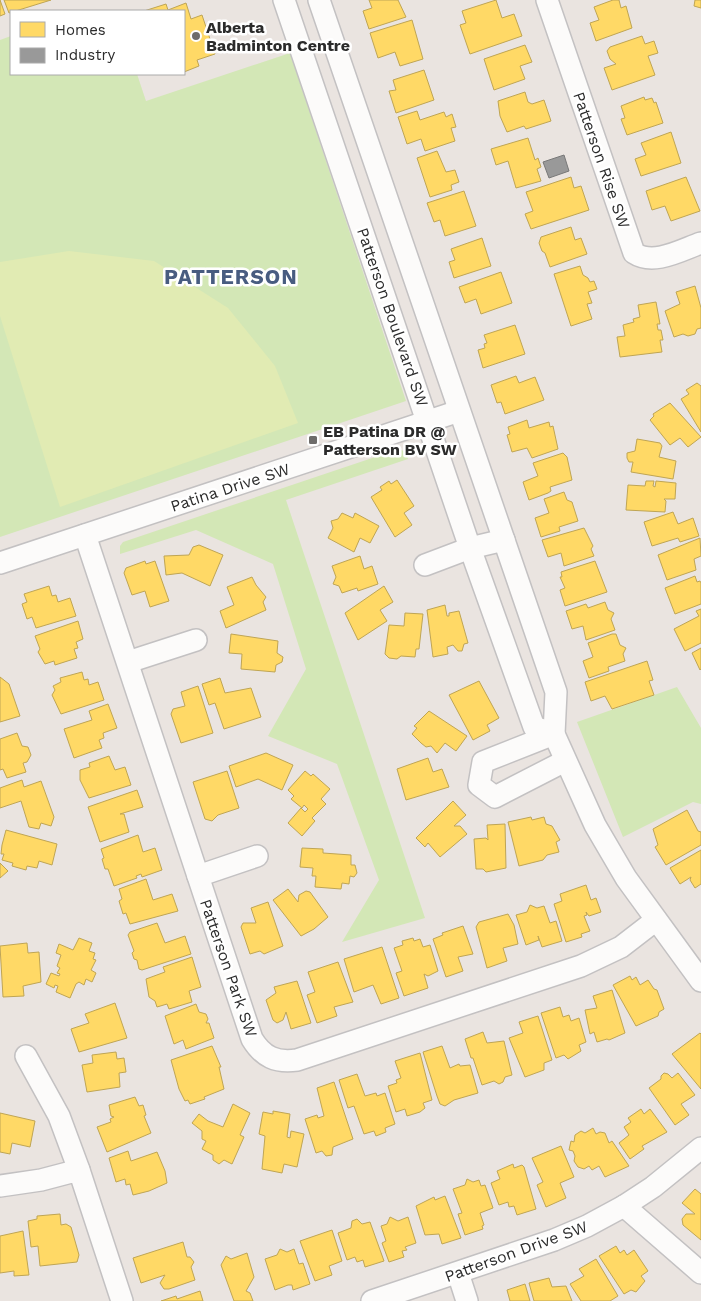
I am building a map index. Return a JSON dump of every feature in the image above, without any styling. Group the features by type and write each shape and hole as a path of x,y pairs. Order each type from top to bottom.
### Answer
{"street":[{"name":"Patterson Boulevard SW","path":"284,0 470,548 534,727 554,734"},
{"name":"Patterson Boulevard SW","path":"319,0 556,692 554,734 595,825 626,878 701,981"},
{"name":"Patterson Rise SW","path":"547,0 634,253 650,259 701,242"},
{"name":"Patina Drive SW","path":"0,563 459,411"},
{"name":"Patterson Park SW","path":"85,535 252,1039 264,1054 284,1062 297,1060 581,966 621,947 656,920"},
{"path":"425,565 470,548 504,540"},
{"path":"128,662 196,640"},
{"path":"554,734 483,762 479,785 495,798 565,761"},
{"path":"198,876 257,856"},
{"path":"26,1056 60,1116 122,1301"},
{"name":"Patterson Drive SW","path":"372,1301 554,1240 624,1206 654,1187 701,1148"},
{"path":"0,1186 41,1180 79,1170"},
{"path":"624,1206 701,1273"},
{"path":"458,1273 467,1301"}],"green space":[{"path":"10,36 10,75 137,75 146,101 290,53 406,401 0,537 0,40"},
{"path":"69,251 154,261 228,308 275,366 298,423 60,507 0,316 0,262"},
{"path":"399,449 406,452 408,459 286,500 425,918 342,942 379,880 337,764 268,736 306,669 273,564 196,530 120,554 120,546 123,542"},
{"path":"677,687 701,728 701,804 693,802 623,837 577,722"}],"building: Homes":[{"path":"0,0 5,14 0,16"},
{"path":"4,0 51,0 19,10 10,10 9,13"},
{"path":"369,0 398,0 406,17 369,29 363,11 372,8"},
{"path":"496,0 502,18 514,14 522,36 470,54 460,25 466,23 462,11"},
{"path":"613,0 619,0 621,8 626,6 632,28 596,41 590,23 599,20 594,7"},
{"path":"695,0 701,0 701,8 694,6"},
{"name":"Alberta Badminton Centre","path":"186,3 191,19 202,15 215,54 197,60 199,66 185,72 185,10 168,10"},
{"name":"Alberta Badminton Centre","path":"166,4 168,10 147,10"},
{"path":"412,20 423,59 400,66 395,52 378,58 370,33"},
{"path":"642,36 645,44 654,41 658,53 648,56 655,75 612,90 604,68 616,64 610,59 607,51 610,47"},
{"path":"525,45 532,62 520,66 525,79 494,90 484,59"},
{"path":"424,70 434,100 396,113 389,91 396,90 393,80"},
{"path":"525,92 528,102 532,104 544,100 551,121 526,129 524,126 507,132 500,116 498,101"},
{"path":"644,97 645,100 652,98 654,103 656,102 663,123 627,135 621,119 625,118 621,106"},
{"path":"417,111 420,120 444,112 446,117 452,114 456,127 451,128 455,141 425,151 421,139 407,144 398,117"},
{"path":"671,132 681,163 641,176 635,159 646,155 641,143"},
{"path":"528,138 535,160 538,158 541,167 537,169 541,181 516,188 508,161 496,165 491,149"},
{"path":"437,151 446,172 455,170 459,182 451,185 452,190 430,197 417,158"},
{"path":"571,177 574,188 581,186 589,210 531,229 525,214 533,211 526,192"},
{"path":"686,177 700,211 671,221 665,206 652,210 646,191"},
{"path":"464,191 476,226 445,236 440,220 434,222 427,203"},
{"path":"571,227 575,240 581,238 587,254 550,267 539,243 541,237"},
{"path":"482,238 491,266 454,278 449,262 455,260 451,249"},
{"path":"580,266 583,275 590,282 594,281 597,289 588,292 592,303 587,304 592,319 571,326 554,274"},
{"path":"501,272 512,303 481,314 476,299 465,303 459,287"},
{"path":"695,286 701,308 701,328 697,329 695,334 688,336 683,334 674,337 665,311 680,304 676,292"},
{"path":"656,302 660,324 657,324 658,330 661,330 663,340 660,340 662,352 620,357 617,337 625,336 623,325 634,322 633,319 640,317 638,305"},
{"path":"515,325 525,354 483,368 478,350 485,348 484,344 487,343 484,335"},
{"path":"516,376 519,383 535,377 544,400 505,414 501,402 497,403 491,385"},
{"path":"697,383 701,386 701,432 681,399 689,394 686,390"},
{"path":"670,403 701,437 688,447 680,438 670,445 650,420 654,416 653,414"},
{"path":"527,420 529,428 549,422 550,427 553,426 558,449 532,458 527,448 512,452 507,435 510,434 508,427"},
{"path":"637,439 660,443 662,446 659,457 676,461 673,479 631,472 633,462 629,462 627,453 635,451"},
{"path":"563,453 567,457 572,480 550,487 551,491 548,493 529,500 523,482 538,476 533,463"},
{"path":"397,480 414,506 404,513 412,525 395,537 371,497 382,490 380,487 389,481 391,484"},
{"path":"646,481 654,481 653,486 655,487 656,481 676,483 675,499 664,499 666,501 665,512 626,510 628,485 645,486"},
{"path":"564,492 567,500 572,502 578,521 559,527 560,531 541,537 535,518 549,513 544,499"},
{"path":"673,512 678,524 693,518 699,536 680,542 678,538 652,546 644,522"},
{"path":"342,513 353,518 355,513 379,526 370,543 360,538 354,552 328,538 333,528 331,521 338,519"},
{"path":"584,528 593,546 591,549 594,556 564,566 561,553 548,557 542,540"},
{"path":"700,538 701,556 694,559 696,570 667,580 658,555"},
{"path":"199,545 223,555 210,586 182,573 166,575 164,556 189,555 193,547"},
{"path":"360,556 364,569 372,566 378,584 358,591 357,588 342,593 339,586 333,584 336,577 332,566"},
{"path":"145,561 146,564 155,561 169,601 150,607 145,591 132,595 124,573 126,568"},
{"path":"595,561 607,592 565,606 560,590 565,588 560,577 562,577 561,572"},
{"path":"695,576 697,582 700,581 701,583 701,604 675,614 665,588"},
{"path":"252,577 266,597 263,602 266,610 226,628 220,611 234,605 227,587"},
{"path":"49,586 52,596 56,595 58,602 70,598 76,616 36,628 32,617 27,619 22,604 27,602 24,594"},
{"path":"384,586 393,602 380,610 387,621 358,640 345,613"},
{"path":"605,602 608,610 614,613 611,619 615,630 586,640 583,626 572,629 566,611 586,604 588,608"},
{"path":"445,605 447,616 449,616 449,613 459,611 468,643 464,644 462,651 458,651 453,645 447,647 448,654 433,657 427,610"},
{"path":"701,609 701,643 685,651 674,629 699,616 696,611"},
{"path":"405,613 423,614 419,649 416,649 415,657 401,656 397,659 389,658 385,654 389,625 404,626"},
{"path":"78,621 83,639 76,642 78,648 74,649 77,658 55,665 54,661 45,664 38,652 40,649 35,636"},
{"path":"231,634 278,641 277,653 283,657 282,662 276,665 275,672 241,669 242,654 229,653"},
{"path":"616,634 620,645 626,648 623,654 625,661 608,667 609,671 589,678 583,661 593,657 588,643"},
{"path":"701,648 701,669 700,670 692,653"},
{"path":"647,661 653,680 649,681 654,695 612,709 605,696 591,701 585,682"},
{"path":"82,672 84,680 88,679 89,685 98,682 104,700 61,714 52,695 55,690 53,686 61,682 60,678"},
{"path":"0,677 9,684 20,716 0,722"},
{"path":"220,678 225,693 251,688 261,717 224,729 215,703 209,705 202,684"},
{"path":"479,681 499,718 487,725 490,731 473,740 449,695"},
{"path":"198,686 213,733 181,743 171,714 173,709 185,706 181,692"},
{"path":"108,704 117,728 103,733 104,738 99,740 102,748 74,758 64,729 92,720 89,711"},
{"path":"429,711 467,736 456,751 445,743 437,753 431,746 426,747 412,734 417,728 414,726"},
{"path":"17,733 22,746 28,747 31,755 27,762 23,763 26,772 7,778 3,769 0,770 0,739"},
{"path":"266,753 293,765 282,790 258,779 236,787 229,766"},
{"path":"109,756 115,770 125,767 131,785 89,798 80,780 80,770 90,767 89,763"},
{"path":"428,758 433,772 442,769 449,787 406,800 397,769"},
{"path":"227,771 239,808 218,815 212,821 205,819 193,782"},
{"path":"305,771 311,776 313,774 330,789 321,799 326,804 312,818 315,821 302,836 288,823 301,808 305,812 308,809 304,805 302,808 291,799 294,796 288,790"},
{"path":"22,780 24,787 41,781 54,817 51,826 41,823 39,829 29,827 21,801 0,808 0,788"},
{"path":"137,790 143,807 120,814 124,814 129,832 100,842 88,807"},
{"path":"453,801 466,815 454,826 460,826 467,834 440,857 428,843 425,847 416,838"},
{"path":"687,810 698,831 701,832 701,845 666,865 655,847 658,845 653,829"},
{"path":"531,817 532,820 544,817 546,824 552,826 560,840 556,842 559,852 547,855 543,860 519,866 508,822"},
{"path":"505,824 506,868 486,872 483,869 476,869 474,839 486,838 488,840 487,825"},
{"path":"6,830 57,844 52,865 39,861 37,868 27,866 26,870 12,866 13,863 2,860 4,854 1,854 2,845"},
{"path":"138,835 143,852 155,848 162,870 142,877 141,874 136,876 137,878 114,886 108,869 105,869 101,849"},
{"path":"302,848 323,849 323,853 351,855 351,865 355,865 357,873 354,877 350,876 349,884 342,883 341,889 315,887 316,876 312,876 313,868 300,867"},
{"path":"701,850 701,884 695,888 690,880 691,877 680,884 670,868"},
{"path":"0,863 8,871 0,878"},
{"path":"146,879 153,900 172,894 178,911 130,924 126,913 123,914 119,901 122,899 119,889"},
{"path":"586,885 591,900 596,898 601,912 589,916 586,912 587,915 584,916 590,931 581,934 582,937 566,942 554,904 562,901 560,894"},
{"path":"288,889 298,902 299,895 306,891 310,892 328,917 314,929 301,936 273,900"},
{"path":"268,902 283,946 264,954 260,951 250,954 241,927 243,923 256,923 251,908"},
{"path":"530,905 537,908 544,906 550,923 556,921 562,941 542,947 538,936 539,940 526,945 516,915 527,912"},
{"path":"508,914 514,925 518,944 503,948 507,961 487,968 476,927 479,922"},
{"path":"157,923 165,943 185,936 191,954 142,970 139,969 137,960 134,959 132,953 134,951 128,935 130,932"},
{"path":"463,926 473,954 458,957 463,971 446,977 433,939 443,935 442,933"},
{"path":"79,938 92,943 89,951 95,953 93,959 96,960 91,970 96,973 92,982 86,979 84,985 79,982 76,984 70,998 56,992 58,986 55,985 54,988 46,984 51,973 59,976 60,974 57,973 60,968 57,966 61,955 56,953 59,944 73,950"},
{"path":"413,938 414,941 420,939 423,947 430,945 438,971 428,976 424,974 428,988 404,996 396,973 402,971 394,948 403,945 402,941"},
{"path":"27,943 28,953 39,952 41,982 23,986 24,996 3,997 0,946"},
{"path":"382,947 399,998 381,1004 373,985 354,992 344,959"},
{"path":"192,957 201,987 189,991 192,1002 169,1009 167,1004 157,1007 155,1001 149,997 146,979 165,972 163,967"},
{"path":"338,962 353,1002 334,1007 337,1016 317,1023 307,995 315,992 308,972"},
{"path":"630,976 632,980 636,977 640,985 648,980 654,989 657,990 664,1009 659,1012 658,1016 636,1026 613,985"},
{"path":"297,981 311,1023 291,1029 286,1012 283,1020 277,1023 273,1020 266,1000 276,993 274,987"},
{"path":"612,990 625,1033 609,1040 597,1042 594,1032 590,1034 585,1010 597,1008 593,996"},
{"path":"115,1003 127,1038 79,1052 71,1029 89,1023 85,1014"},
{"path":"196,1004 199,1012 206,1014 208,1019 206,1023 209,1023 214,1038 186,1049 183,1040 174,1044 165,1016"},
{"path":"560,1007 563,1017 569,1015 571,1021 579,1018 586,1042 579,1045 581,1051 568,1059 564,1055 556,1058 541,1013"},
{"path":"538,1016 552,1060 544,1063 544,1070 525,1077 509,1038 523,1033 519,1022"},
{"path":"483,1032 487,1043 504,1041 512,1075 505,1077 503,1082 499,1084 494,1081 482,1085 465,1039"},
{"path":"701,1034 701,1089 672,1054"},
{"path":"212,1046 221,1067 219,1067 224,1089 190,1104 188,1100 185,1101 179,1089 171,1060"},
{"path":"442,1046 450,1068 459,1064 460,1066 470,1065 478,1093 454,1100 445,1106 440,1104 423,1052"},
{"path":"116,1052 117,1059 124,1058 126,1072 119,1073 120,1087 87,1092 82,1065 93,1063 92,1055"},
{"path":"420,1053 432,1100 423,1103 425,1108 420,1112 407,1116 405,1109 396,1112 388,1086 397,1083 396,1080 401,1078 395,1061"},
{"path":"664,1073 672,1078 678,1073 695,1095 681,1104 689,1115 675,1125 649,1088 661,1079"},
{"path":"357,1074 365,1096 376,1093 377,1096 385,1093 395,1124 385,1128 386,1132 376,1136 374,1131 364,1134 354,1106 348,1108 339,1080"},
{"path":"334,1082 353,1139 333,1147 332,1155 326,1156 322,1151 316,1153 305,1119 317,1115 318,1118 324,1116 317,1088"},
{"path":"135,1097 139,1106 143,1105 146,1115 144,1116 151,1133 107,1152 97,1127 111,1122 110,1119 114,1117 111,1116 109,1105"},
{"path":"233,1104 250,1113 240,1135 244,1137 232,1164 224,1160 219,1164 213,1160 213,1155 202,1149 206,1141 202,1139 202,1131 192,1123 199,1114 208,1121 223,1127"},
{"path":"641,1109 644,1114 650,1109 667,1132 642,1146 644,1149 630,1159 619,1143 629,1135 624,1127 631,1122 628,1118"},
{"path":"273,1111 290,1114 287,1137 290,1138 291,1131 304,1134 297,1167 284,1164 282,1173 262,1169 265,1136 259,1134 263,1112 273,1114"},
{"path":"0,1113 35,1121 30,1147 12,1143 10,1154 0,1152"},
{"path":"593,1128 596,1134 600,1132 605,1133 609,1143 612,1141 629,1166 605,1177 599,1166 592,1170 589,1166 584,1169 578,1167 574,1161 573,1151 569,1150 571,1141 574,1142 575,1135 581,1131 585,1133"},
{"path":"561,1146 574,1177 560,1183 566,1198 546,1207 537,1185 543,1182 532,1158"},
{"path":"128,1151 131,1161 157,1152 165,1171 167,1183 149,1191 133,1195 130,1184 126,1185 125,1179 116,1182 109,1158"},
{"path":"513,1164 514,1168 522,1165 524,1167 536,1209 517,1215 514,1206 509,1207 508,1202 499,1205 491,1183 500,1179 497,1171"},
{"path":"467,1179 473,1182 479,1180 481,1186 485,1185 493,1208 480,1213 484,1225 482,1226 483,1229 465,1235 458,1214 462,1213 453,1189 465,1185"},
{"path":"695,1189 701,1194 701,1240 683,1225 682,1219 686,1214 695,1214 682,1203"},
{"path":"445,1196 461,1238 442,1244 439,1234 425,1235 416,1206 434,1197 435,1200"},
{"path":"60,1214 61,1225 66,1224 71,1227 79,1255 77,1262 40,1266 38,1246 31,1247 28,1221 37,1219 37,1216"},
{"path":"390,1217 398,1221 408,1217 416,1243 405,1247 407,1250 402,1251 404,1257 389,1262 382,1243 386,1241 381,1226 387,1224"},
{"path":"357,1219 362,1224 370,1222 384,1261 365,1267 363,1260 357,1262 355,1257 347,1260 338,1233 351,1228 352,1221"},
{"path":"332,1230 342,1261 329,1266 332,1275 315,1281 300,1241"},
{"path":"23,1231 29,1275 14,1276 14,1271 0,1273 0,1236"},
{"path":"183,1242 187,1257 190,1257 194,1262 191,1267 195,1280 169,1289 164,1289 160,1283 165,1275 141,1283 133,1258"},
{"path":"616,1246 620,1253 624,1250 627,1255 634,1250 648,1271 641,1276 645,1281 636,1292 631,1290 624,1294 599,1256"},
{"path":"280,1249 287,1252 294,1249 299,1264 303,1263 310,1284 293,1290 292,1285 288,1285 275,1290 265,1259 277,1255"},
{"path":"247,1253 254,1277 246,1291 250,1293 253,1301 234,1301 221,1265 226,1256 231,1259"},
{"path":"596,1259 618,1296 610,1301 581,1301 570,1284 584,1276 579,1269"},
{"path":"549,1278 552,1287 566,1286 572,1301 534,1301 529,1283"},
{"path":"525,1284 530,1301 510,1301 507,1290"},
{"path":"200,1291 203,1301 161,1301 176,1296 177,1299"}],"building: Industry":[{"path":"564,155 569,171 549,178 543,162"}],"place":[{"name":"Alberta Badminton Centre","path":"196,36"},
{"name":"EB Patina DR @ Patterson BV SW","path":"313,440"}],"district":[{"name":"PATTERSON","path":"231,277"}]}
